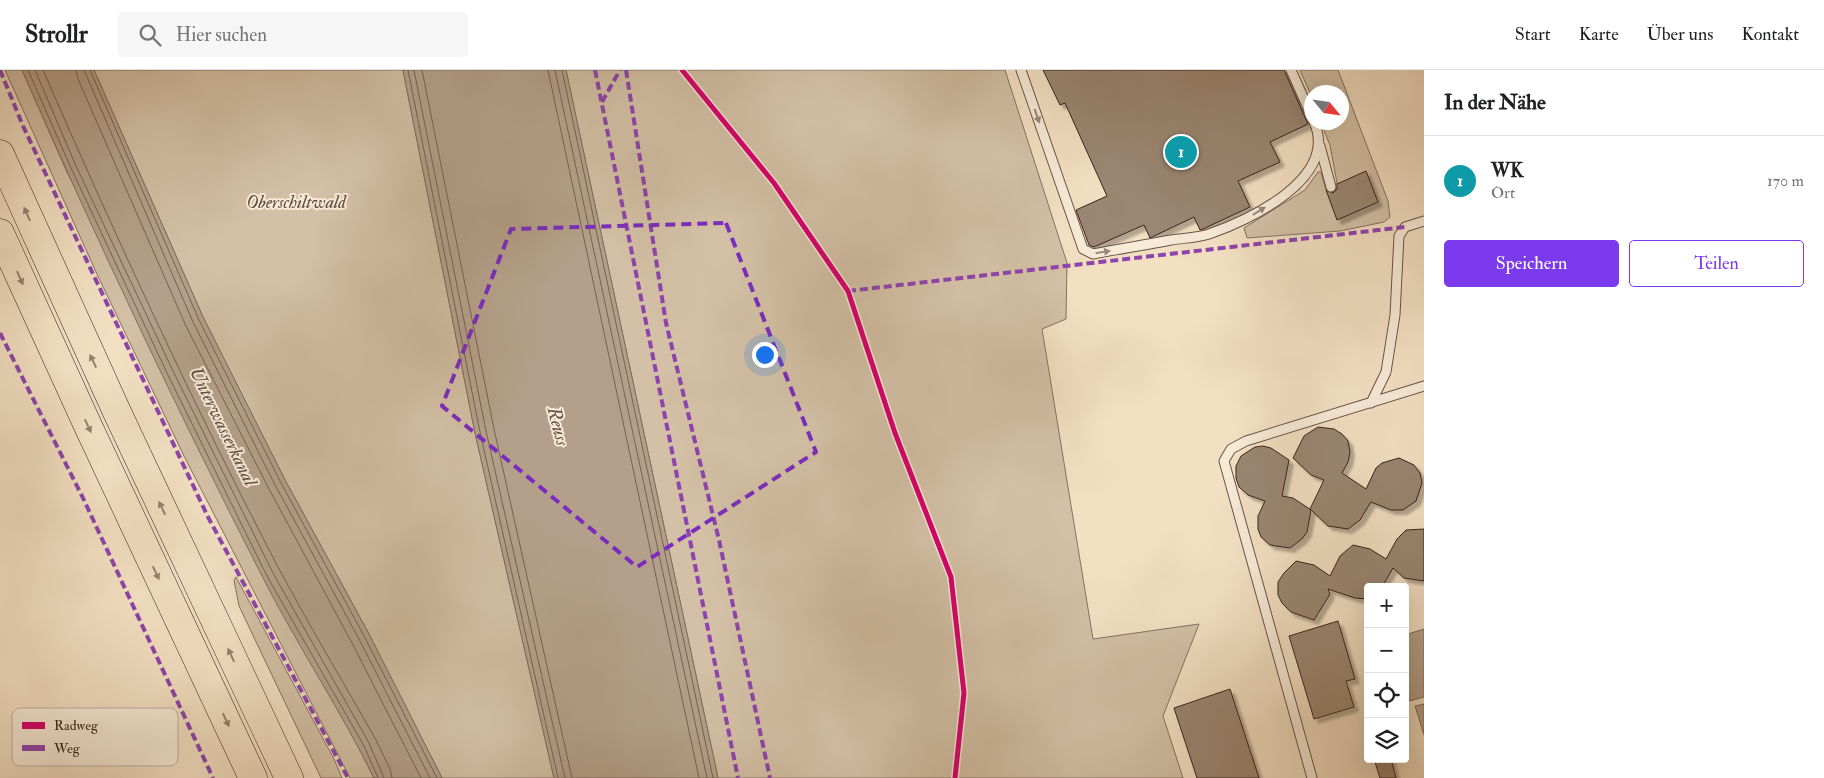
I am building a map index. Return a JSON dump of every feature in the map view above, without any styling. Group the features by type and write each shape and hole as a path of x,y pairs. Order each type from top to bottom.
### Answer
{"highway":[{"path":"0,154 117,412 289,778"},
{"path":"0,233 85,420 253,778"}],"lane":[{"path":"1021,70 1083,249 1092,254 1208,234 1255,214 1298,185 1309,172 1316,156 1318,141"},
{"path":"1291,70 1304,99"},
{"path":"1316,130 1332,187"},
{"path":"1371,402 1386,372 1395,314 1399,236 1405,227 1424,221"},
{"path":"1312,778 1224,461 1231,449 1246,441 1424,386"}],"highlighted area":[{"path":"726,223 816,452 637,567 442,406 511,229"}],"green space":[{"path":"5,70 22,70 66,170 374,778 350,778 184,456 96,272"},
{"name":"Oberschiltwald","path":"94,70 403,70 475,433 554,778 442,778 369,634 284,478 203,317"},
{"path":"566,70 1005,70 1067,263 1066,319 1042,329 1093,639 1199,624 1163,716 1183,778 718,778"},
{"path":"1300,70 1338,70 1344,85 1307,85"},
{"path":"1349,99 1388,201 1390,217 1384,222 1340,231 1247,238 1244,228 1305,190 1318,172 1321,172 1326,190 1337,183 1330,145 1324,130 1349,130"},
{"path":"236,577 334,759 342,778 321,778 239,606 234,580"}],"water":[{"name":"Unterwasserkanal","path":"22,70 94,70 203,317 284,478 369,634 442,778 374,778 275,602 230,514 108,261"},
{"name":"Reuss","path":"403,70 566,70 718,778 554,778 475,433"},
{"path":"1424,629 1424,697 1410,701 1409,698 1409,634"},
{"path":"1424,704 1424,735 1415,706"}],"building":[{"path":"1043,70 1284,70 1304,115 1304,126 1270,142 1280,162 1238,181 1250,207 1200,230 1194,217 1150,238 1144,225 1094,247 1089,245 1076,210 1107,196 1065,103 1060,105"},
{"path":"1366,171 1378,202 1337,220 1326,190 1333,193 1337,189 1337,184"},
{"path":"1318,427 1334,429 1348,441 1350,452 1348,462 1342,473 1366,489 1376,468 1382,463 1399,458 1414,465 1420,473 1422,483 1416,501 1403,510 1391,510 1371,502 1360,520 1348,529 1328,526 1310,509 1324,480 1311,475 1293,458 1304,436"},
{"path":"1255,447 1271,448 1289,460 1282,496 1293,498 1311,510 1307,532 1302,539 1290,548 1270,545 1261,537 1258,529 1258,516 1265,501 1248,495 1239,487 1236,478 1236,466 1241,456"},
{"path":"1424,529 1424,581 1404,578 1393,568 1384,583 1364,583 1364,599 1355,598 1328,589 1330,594 1314,620 1291,612 1282,603 1278,595 1278,582 1296,561 1314,565 1330,576 1340,556 1353,545 1370,549 1386,559 1397,539 1406,530"},
{"path":"1338,621 1355,679 1346,681 1354,707 1314,719 1289,636"},
{"path":"1230,689 1259,778 1197,778 1174,708"},
{"path":"1375,763 1392,763 1396,778 1380,778"}],"marked path":[{"path":"0,70 23,126 208,517 348,778"},
{"path":"595,70 738,778"},
{"path":"602,102 620,70"},
{"path":"626,70 666,323 719,540 770,778"},
{"path":"848,291 1405,227"},
{"path":"0,333 83,498 213,778"}],"cycle path":[{"path":"682,70 774,183 848,291 895,433 951,577 964,693 955,778"}],"place":[{"name":"WK","path":"1181,152"}]}
